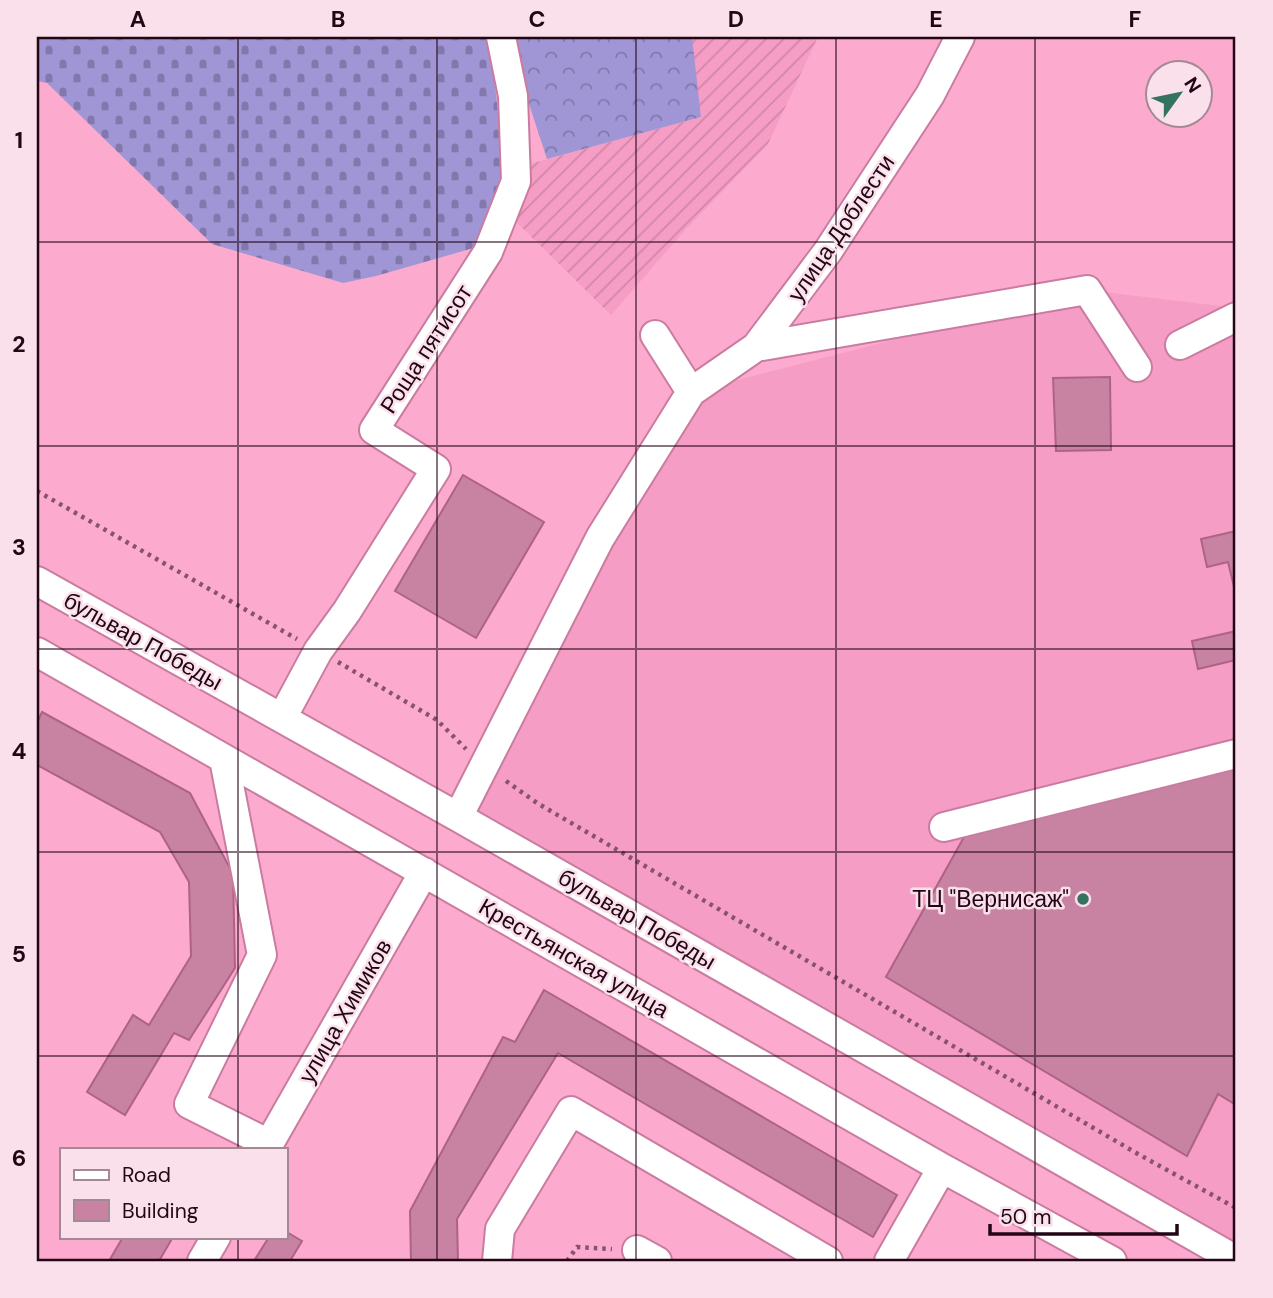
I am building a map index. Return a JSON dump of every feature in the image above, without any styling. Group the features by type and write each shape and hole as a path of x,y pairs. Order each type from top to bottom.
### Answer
{"street":[{"name":"Роща пятисот","path":"282,718 318,651 347,611 436,469 374,430 488,252 516,181 513,96 501,37"},
{"name":"улица Доблести","path":"691,392 757,347 843,228 930,95 960,37"},
{"path":"757,347 1087,290 1137,367"},
{"path":"1180,345 1236,317"},
{"path":"458,817 600,538 691,392 655,335"},
{"name":"бульвар Победы","path":"37,581 458,817 1236,1260"},
{"name":"Крестьянская улица","path":"37,652 942,1168 1111,1261"},
{"path":"944,827 1236,754"},
{"path":"224,759 262,955 189,1104 267,1146"},
{"name":"улица Химиков","path":"267,1146 424,872"},
{"path":"497,1261 499,1229 571,1111 828,1261"},
{"path":"889,1261 942,1168"}],"path":[{"path":"37,491 437,720 484,766 549,810 1138,1154 1236,1208"},
{"path":"567,1261 577,1247 647,1256"}],"shaded area":[{"path":"690,37 818,37 768,144 686,229 611,315 509,215 530,164 701,117"},
{"path":"1087,290 1236,308 1236,1254 458,817 691,392"}],"green space":[{"path":"37,37 487,37 491,49 506,185 477,247 343,283 212,244 47,83 37,81"},
{"path":"507,37 692,37 701,117 547,159"}],"building":[{"path":"1110,377 1111,450 1056,451 1053,378"},
{"path":"463,475 544,522 476,638 395,591"},
{"path":"1236,531 1236,595 1228,562 1207,567 1201,539"},
{"path":"1236,631 1236,660 1198,669 1192,641"},
{"path":"42,712 190,793 233,874 235,968 189,1040 174,1033 125,1115 87,1092 133,1015 149,1025 191,956 189,882 160,832 37,765 37,723"},
{"name":"ТЦ \"Вернисаж\"","path":"1236,762 1236,1105 1218,1094 1187,1156 886,977 973,821"},
{"path":"544,990 897,1195 873,1237 558,1053 457,1219 458,1261 411,1261 410,1211 503,1037 515,1042"},
{"path":"287,1232 302,1241 290,1261 254,1261 268,1238 287,1238"},
{"path":"122,1238 172,1238 159,1261 109,1261"}],"place":[{"name":"ТЦ \"Вернисаж\"","path":"1083,899"}]}
